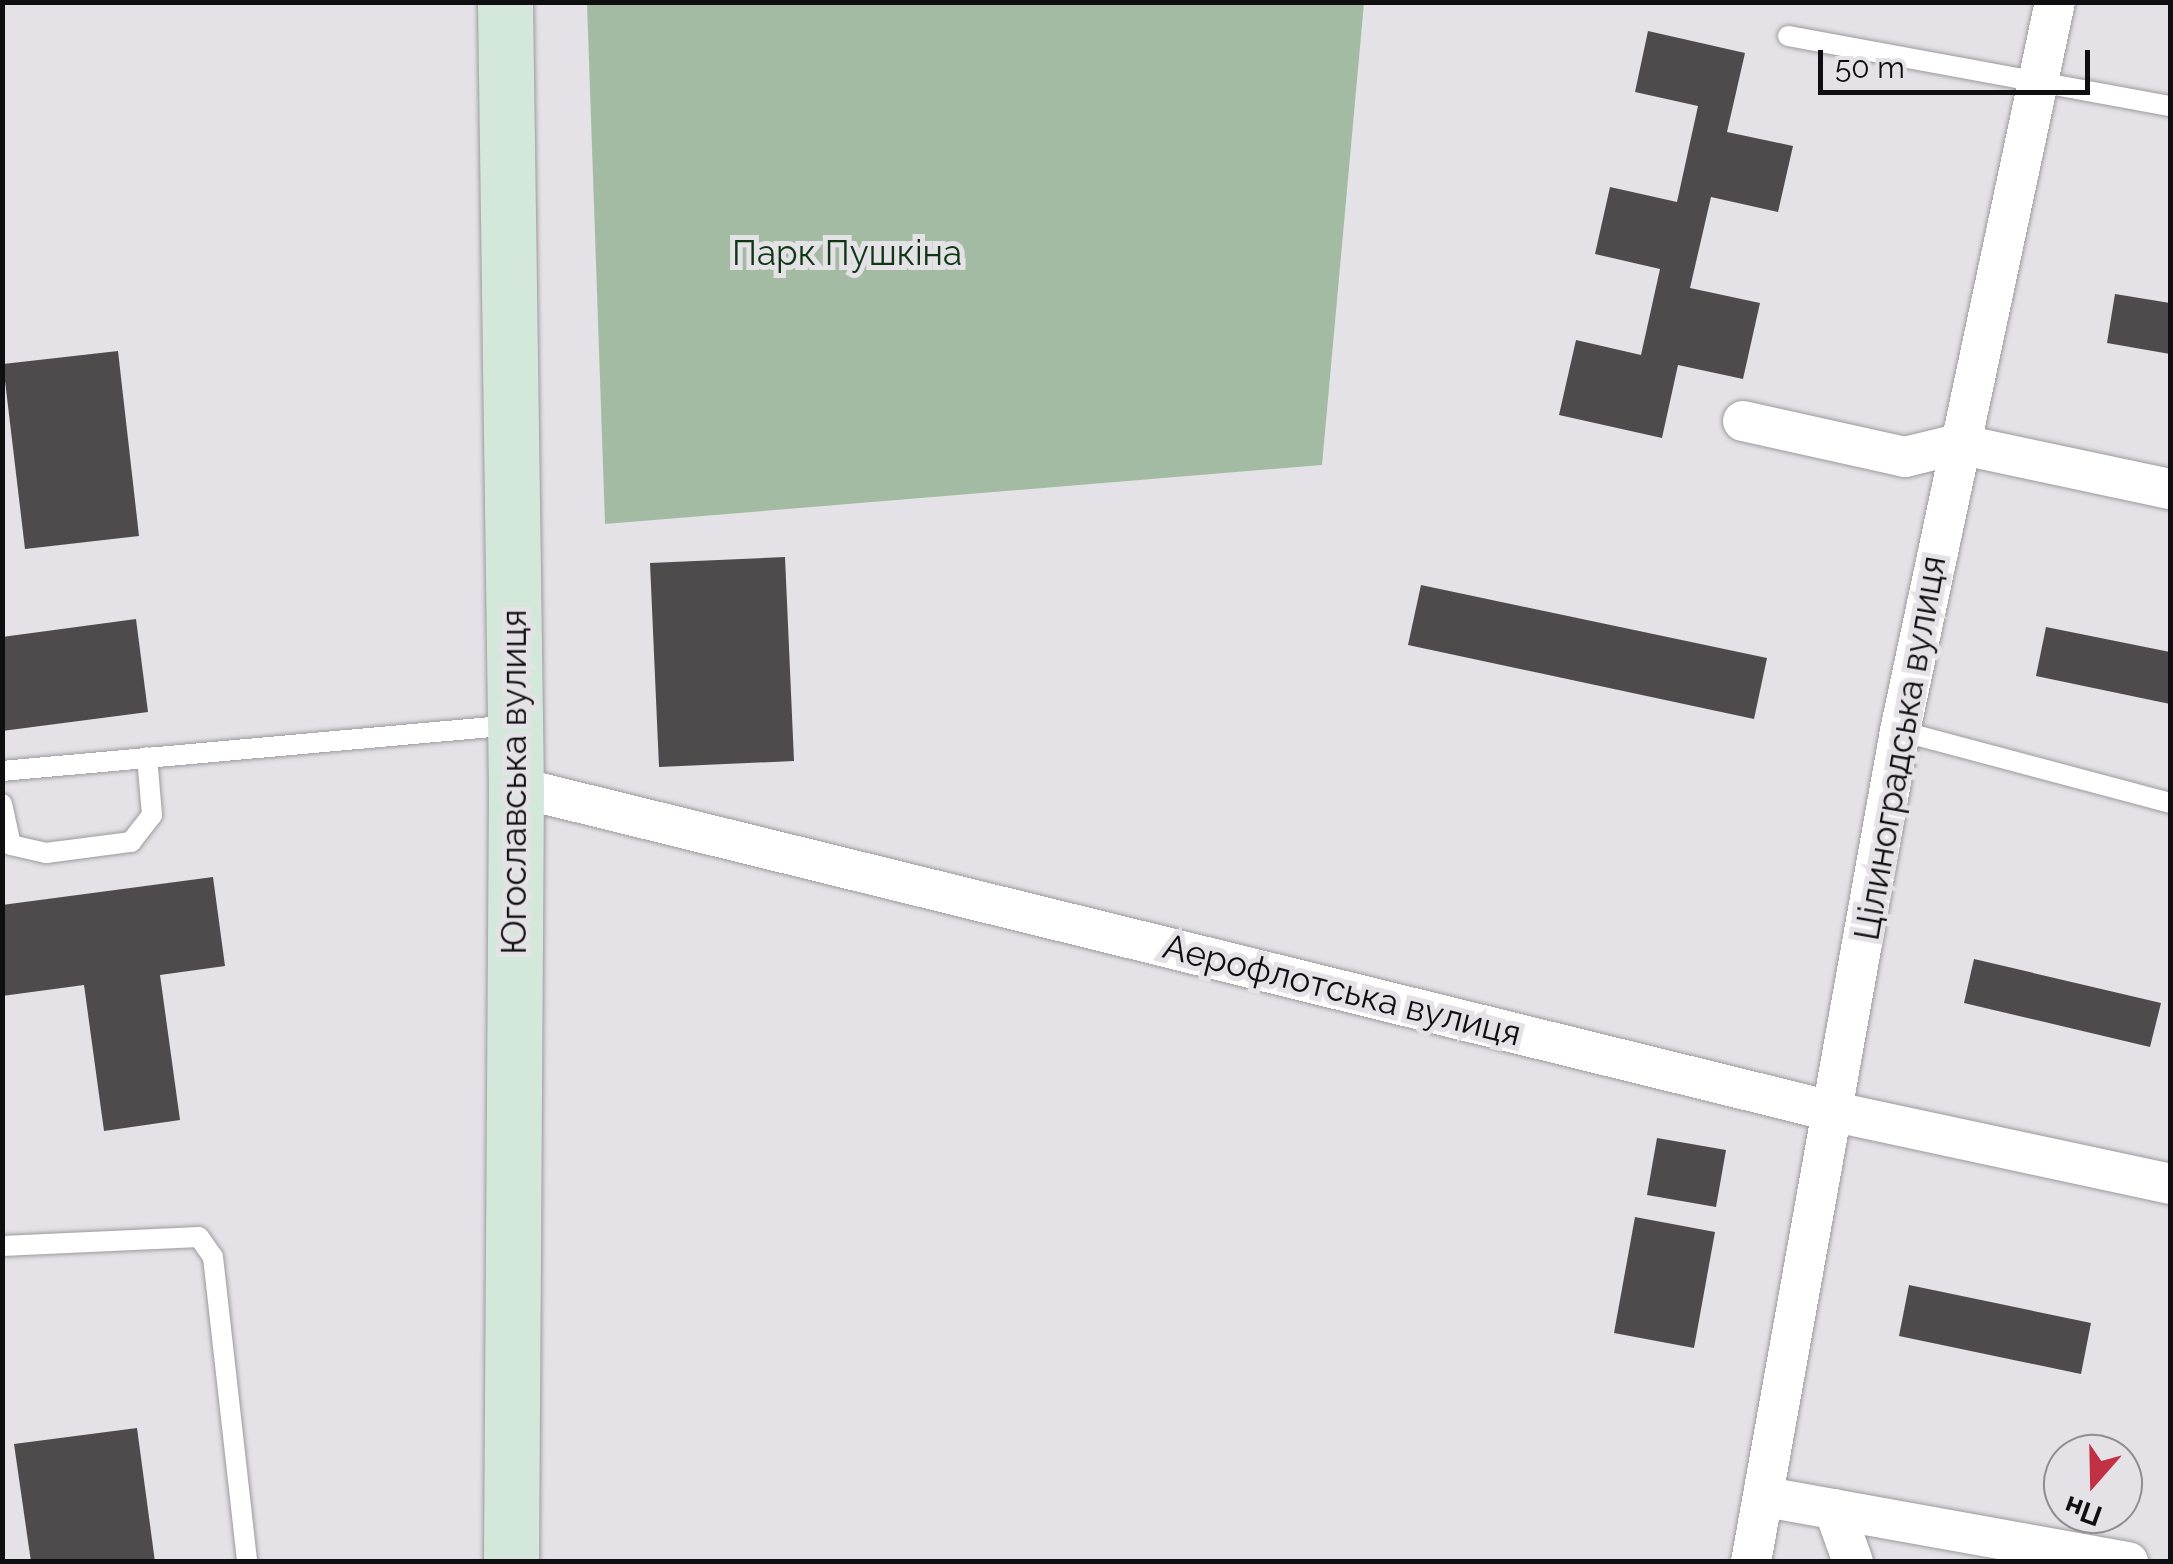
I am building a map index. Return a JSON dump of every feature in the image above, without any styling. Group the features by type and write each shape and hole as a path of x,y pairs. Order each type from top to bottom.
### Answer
{"street":[{"name":"Югославська вулиця","path":"505,2 516,787 511,1562"},
{"name":"Цілиноградська вулиця","path":"1751,1562 1766,1497 1900,731 2055,2"},
{"path":"1743,421 1906,457 1958,444 2170,489"},
{"name":"Аерофлотська вулиця","path":"516,787 1835,1112 2170,1184"},
{"path":"1766,1497 2128,1562"},
{"path":"1834,1509 1854,1562"}],"lane":[{"path":"1788,36 2038,77 2170,106"},
{"path":"2,771 515,725"},
{"path":"1900,731 2170,803"},
{"path":"2,804 11,846 46,854 131,842 152,815 147,756"},
{"path":"2,1246 199,1236 215,1276 247,1562"}],"green space":[{"name":"Парк Пушкіна","path":"587,3 1364,3 1322,465 605,524"}],"building":[{"path":"1648,31 1745,53 1727,132 1793,146 1778,212 1711,197 1690,288 1760,303 1743,379 1678,365 1662,438 1559,415 1576,340 1641,355 1660,269 1595,254 1610,187 1677,202 1698,106 1635,92"},
{"path":"2115,294 2170,303 2170,354 2107,343"},
{"path":"118,351 139,536 25,549 3,364"},
{"path":"785,557 794,761 659,767 650,563"},
{"path":"1421,585 1767,658 1754,719 1408,645"},
{"path":"136,619 148,712 2,731 2,637"},
{"path":"2046,627 2170,652 2170,704 2036,676"},
{"path":"213,877 225,966 160,975 180,1120 104,1131 84,985 2,996 2,905"},
{"path":"1974,959 2161,1003 2150,1047 1964,1003"},
{"path":"1657,1138 1726,1150 1716,1207 1647,1195"},
{"path":"1635,1217 1715,1232 1694,1348 1614,1333"},
{"path":"1909,1285 2091,1323 2081,1374 1899,1336"},
{"path":"137,1428 155,1562 31,1562 14,1444"}]}
